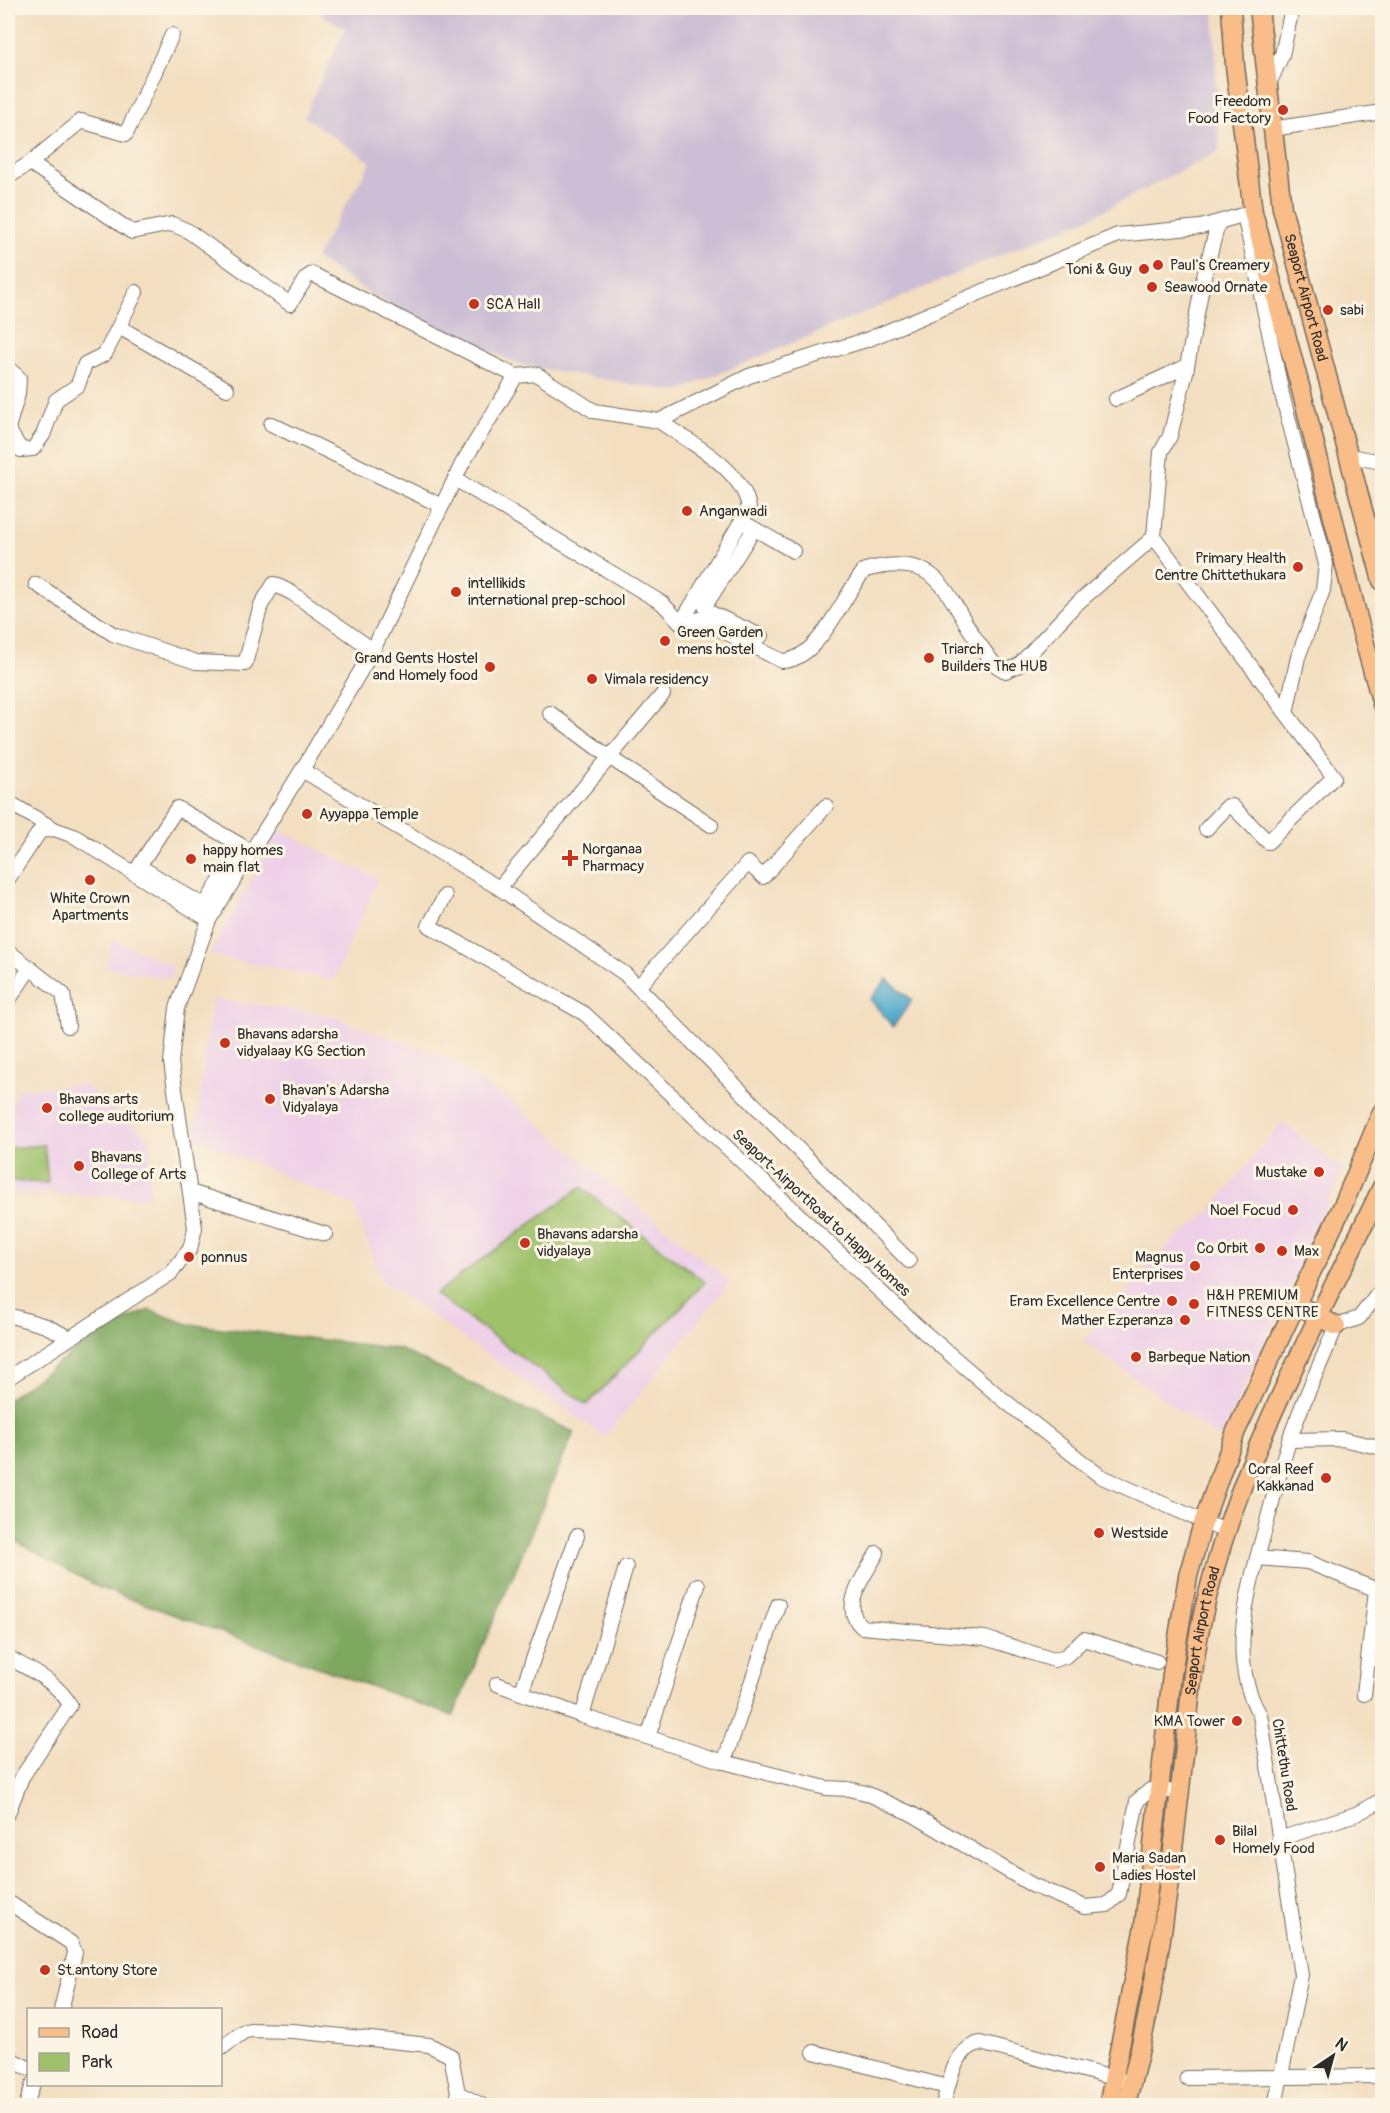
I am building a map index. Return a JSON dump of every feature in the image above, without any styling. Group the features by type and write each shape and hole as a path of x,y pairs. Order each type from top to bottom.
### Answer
{"main road":[{"path":"1231,8 1246,150 1249,213 1304,401 1360,626 1383,704"},
{"name":"Seaport Airport Road","path":"1260,8 1282,208 1383,581"},
{"path":"1108,2106 1124,2081 1172,1674 1188,1576 1203,1523 1236,1431 1344,1203 1383,1112"},
{"name":"Seaport Airport Road","path":"1125,2106 1124,2081 1144,2036 1161,1941 1201,1623 1227,1532 1261,1439 1328,1322 1383,1187"},
{"path":"1296,1304 1328,1322"}],"street":[{"path":"1267,88 1282,55 1292,8"},
{"path":"8,177 30,163 81,121 126,134 172,35"},
{"path":"1272,129 1383,112"},
{"path":"30,163 132,231 172,224 188,231 290,304 306,278 312,274 516,376 536,374 594,411 659,421 728,471 747,493 749,508 747,525 705,606 709,612 761,636"},
{"path":"659,421 749,376 869,339 1118,235 1218,224 1249,213 1282,394 1326,564 1323,590 1298,657 1286,713"},
{"path":"1206,829 1228,806 1232,806 1268,842 1334,779 1332,772 1154,537 1161,452 1170,436 1187,366 1203,276 1218,224"},
{"path":"8,368 19,378 18,394 8,428 21,450 33,449 43,435 56,400 78,385 85,364 105,354 136,292"},
{"path":"119,327 227,389"},
{"path":"1116,399 1187,366"},
{"path":"209,913 302,770 373,650 455,479 516,376"},
{"path":"271,424 442,506"},
{"path":"1349,456 1383,462"},
{"path":"455,479 662,603 681,623"},
{"path":"747,525 793,551"},
{"path":"681,623 747,525"},
{"path":"681,623 700,619 782,661 793,661 834,620 865,570 879,567 922,568 949,592 975,639 997,667 1006,670 1019,665 1074,606 1154,537"},
{"path":"36,584 113,634 196,662 245,664 261,606 274,584 292,593 373,650"},
{"path":"499,888 663,694"},
{"path":"550,713 609,757 711,825"},
{"path":"302,770 499,888 625,974 909,1261"},
{"path":"8,802 54,829 74,836 209,913"},
{"path":"638,987 748,863 763,877 825,806"},
{"path":"8,1378 68,1337 171,1273 190,1249 195,1228 171,1062 177,1008 209,913 242,846 177,808 139,866 209,913"},
{"path":"8,879 40,831 54,829"},
{"name":"Seaport-AirportRoad to Happy Homes","path":"445,896 429,926 585,1014 917,1326 1000,1398 1100,1476 1227,1532"},
{"path":"8,951 63,994 68,1026"},
{"path":"8,1001 30,968"},
{"path":"189,1192 325,1234"},
{"path":"1328,1322 1359,1318 1383,1289"},
{"path":"8,1315 46,1326 68,1337"},
{"name":"Chittethu Road","path":"1275,2106 1301,1975 1260,1715 1249,1697 1245,1675 1242,1634 1248,1594 1257,1558 1290,1440 1328,1322"},
{"path":"1290,1440 1342,1438 1383,1448"},
{"path":"521,1693 577,1536"},
{"path":"877,1553 852,1600 851,1611 856,1622 862,1627 985,1638 1054,1660 1066,1656 1084,1639 1157,1662"},
{"path":"1257,1558 1308,1562 1379,1591 1364,1694"},
{"path":"582,1716 626,1567"},
{"path":"648,1737 698,1585"},
{"path":"724,1762 778,1605"},
{"path":"8,1657 52,1683 63,1693 70,1705 22,1777 8,1813"},
{"path":"497,1684 582,1716 724,1762 826,1788 848,1789 886,1802 1032,1885 1085,1907 1107,1905 1119,1894 1137,1801 1150,1790 1180,1791"},
{"path":"1280,1839 1356,1814 1383,1800"},
{"path":"8,1902 71,1943 75,1953 61,2008"},
{"path":"222,2047 236,2036 250,2030 293,2031 429,2044 442,2049 451,2056 458,2093 483,2106"},
{"path":"943,2106 947,2087 959,2058 968,2046 980,2043 1124,2081"},
{"path":"814,2052 947,2087"},
{"path":"8,2058 27,2068"},
{"path":"1187,2078 1281,2075 1383,2076"},
{"path":"26,2106 33,2086"}],"shaded area":[{"path":"310,8 1214,8 1219,151 1089,218 676,392 522,365 434,329 372,295 315,258 371,162 304,117 345,28"},
{"path":"279,830 378,879 333,980 209,955"},
{"path":"112,938 172,966 171,979 106,967"},
{"name":"Bhavans adarsha vidyalaya","path":"212,999 324,1014 442,1056 513,1103 730,1282 605,1437 382,1281 353,1205 195,1138"},
{"name":"Bhavans College of Arts","path":"84,1084 150,1139 149,1198 8,1192 8,1123 17,1089"},
{"path":"1282,1122 1343,1170 1221,1440 1083,1341 1164,1249 1211,1210"}],"green space":[{"path":"44,1145 48,1183 8,1181 8,1148"},
{"path":"581,1187 705,1282 587,1405 435,1294"},
{"path":"149,1310 188,1324 399,1349 574,1432 453,1716 100,1588 8,1537 8,1399 109,1327"}],"water":[{"path":"887,979 912,1000 893,1027 870,999"}],"place":[{"name":"Freedom Food Factory","path":"1283,110"},
{"name":"Paul's Creamery","path":"1158,265"},
{"name":"Toni & Guy","path":"1144,269"},
{"name":"Seawood Ornate","path":"1152,287"},
{"name":"SCA Hall","path":"474,304"},
{"name":"sabi","path":"1328,310"},
{"name":"Anganwadi","path":"687,511"},
{"name":"Primary Health Centre Chittethukara","path":"1298,567"},
{"name":"intellikids international prep-school","path":"456,592"},
{"name":"Green Garden mens hostel","path":"665,641"},
{"name":"Triarch Builders The HUB","path":"929,658"},
{"name":"Grand Gents Hostel and Homely food","path":"490,667"},
{"name":"Vimala residency","path":"592,679"},
{"name":"Ayyappa Temple","path":"307,814"},
{"name":"Norganaa Pharmacy","path":"570,858"},
{"name":"happy homes main flat","path":"191,859"},
{"name":"White Crown Apartments","path":"90,880"},
{"name":"Bhavans adarsha vidyalaay KG Section","path":"225,1043"},
{"name":"Bhavan's Adarsha Vidyalaya","path":"270,1099"},
{"name":"Bhavans arts college auditorium","path":"47,1108"},
{"name":"Bhavans College of Arts","path":"79,1166"},
{"name":"Mustake","path":"1319,1172"},
{"name":"Noel Focud","path":"1293,1210"},
{"name":"Bhavans adarsha vidyalaya","path":"525,1243"},
{"name":"Co Orbit","path":"1260,1248"},
{"name":"Max","path":"1282,1251"},
{"name":"ponnus","path":"189,1257"},
{"name":"Magnus Enterprises","path":"1195,1266"},
{"name":"Eram Excellence Centre","path":"1172,1301"},
{"name":"H&H PREMIUM FITNESS CENTRE","path":"1194,1304"},
{"name":"Mather Ezperanza","path":"1185,1320"},
{"name":"Barbeque Nation","path":"1136,1357"},
{"name":"Coral Reef Kakkanad","path":"1326,1478"},
{"name":"Westside","path":"1099,1533"},
{"name":"KMA Tower","path":"1237,1721"},
{"name":"Bilal Homely Food","path":"1220,1840"},
{"name":"Maria Sadan Ladies Hostel","path":"1100,1867"},
{"name":"St.antony Store","path":"45,1970"}]}
